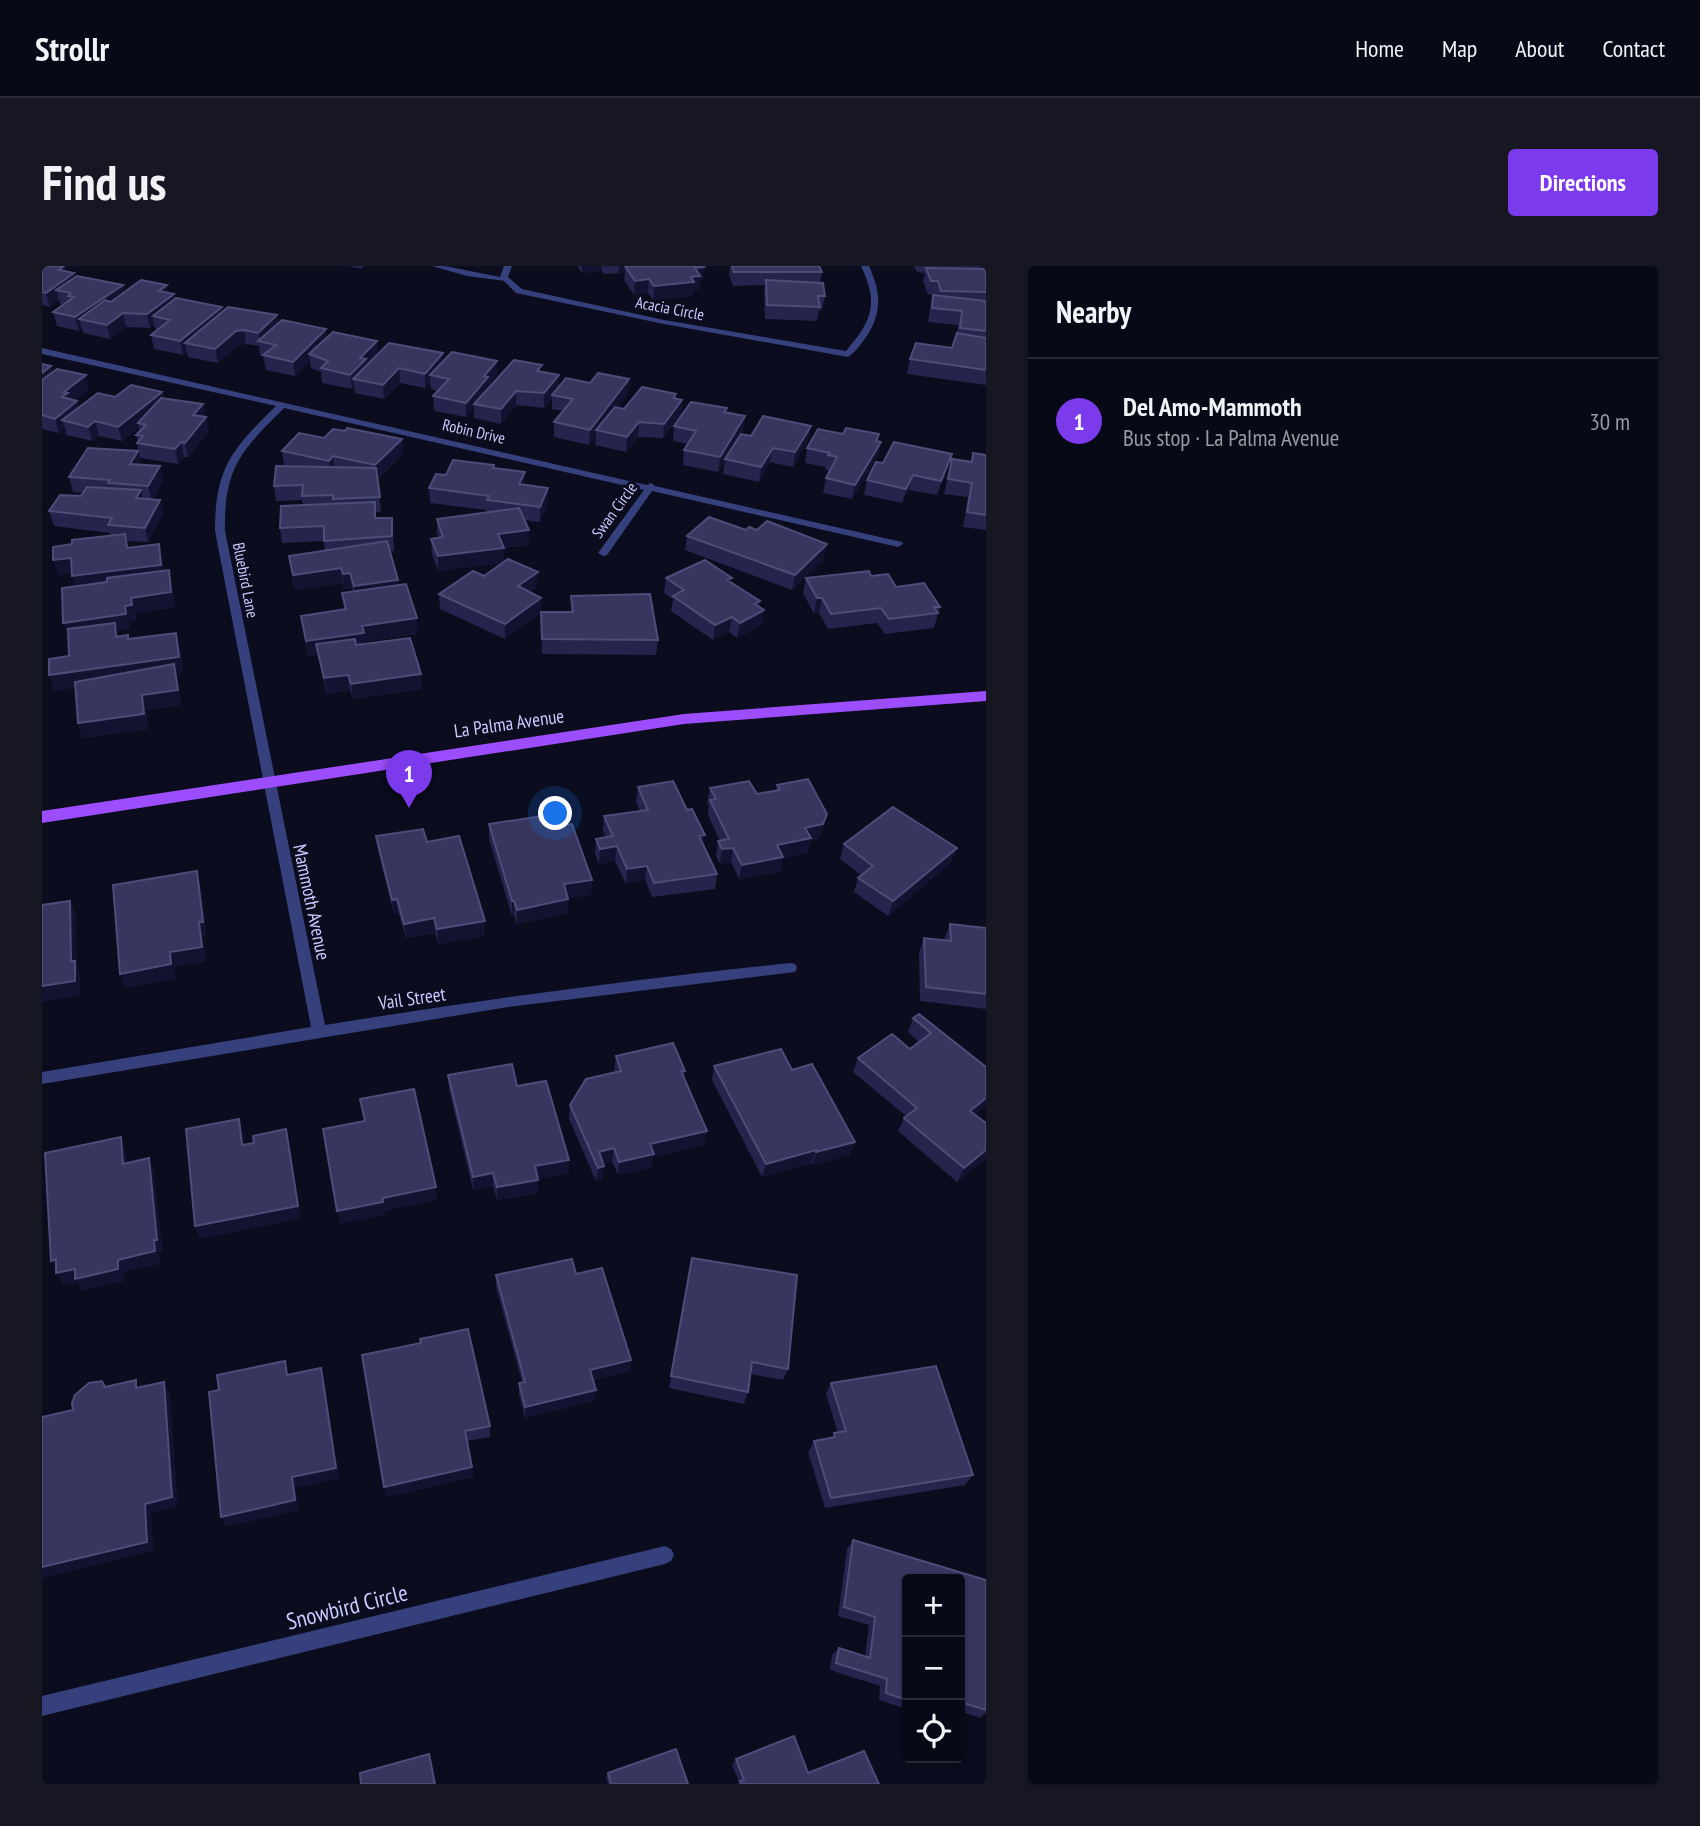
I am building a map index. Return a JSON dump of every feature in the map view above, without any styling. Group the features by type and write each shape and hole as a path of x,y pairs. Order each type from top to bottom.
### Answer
{"main road":[{"name":"La Palma Avenue","path":"42,817 684,719 986,696"}],"street":[{"path":"436,266 467,274 506,279 508,266"},
{"name":"Acacia Circle","path":"506,279 520,291 546,297 664,322 848,354 872,324 877,309 875,288 865,266"},
{"name":"Robin Drive","path":"42,351 651,486 898,544"},
{"name":"Bluebird Lane","path":"268,781 220,531 219,504 222,480 231,461 243,444 283,404"},
{"name":"Swan Circle","path":"603,553 651,486"},
{"name":"Mammoth Avenue","path":"268,781 318,1031"},
{"name":"Vail Street","path":"42,1078 318,1031 667,979 790,968"},
{"name":"Snowbird Circle","path":"42,1706 664,1555"}],"building":[{"path":"42,266 64,266 59,270 74,273 46,293 42,292"},
{"path":"625,266 704,267 695,268 700,276 691,277 694,282 654,286 649,279 635,281"},
{"path":"732,266 819,266 822,272 734,272"},
{"path":"926,268 984,269 986,292 941,291 938,281 931,281"},
{"path":"77,276 123,285 75,317 53,312 74,297 68,296 71,293 56,290"},
{"path":"141,280 167,285 159,291 174,294 147,314 123,313 107,325 79,319 105,300 111,302"},
{"path":"766,280 823,283 825,296 818,296 820,307 767,305"},
{"path":"933,295 986,301 986,331 960,328 962,311 932,308"},
{"path":"176,298 222,307 180,341 151,335 170,320 153,316"},
{"path":"228,307 277,315 258,333 236,331 215,349 185,343"},
{"path":"282,320 326,329 293,362 263,355 276,345 258,341"},
{"path":"333,332 377,341 360,358 366,359 350,375 321,368 328,361 309,354"},
{"path":"957,333 986,338 986,370 910,359 916,343 952,348"},
{"path":"389,343 443,353 425,374 399,368 383,385 353,379"},
{"path":"452,352 497,361 484,376 488,377 466,403 433,396 449,379 430,375"},
{"path":"514,360 542,365 537,371 559,375 544,393 516,391 501,409 474,404"},
{"path":"42,364 51,366 42,373"},
{"path":"57,369 86,375 64,392 68,393 62,397 77,401 55,419 42,415 42,380"},
{"path":"598,373 629,379 590,430 554,422 573,399 552,395 566,378 590,383"},
{"path":"131,385 162,392 118,427 95,421 88,427 62,420 98,393 115,397"},
{"path":"642,387 676,394 673,398 682,400 664,424 639,422 627,437 596,430 615,407 624,409"},
{"path":"161,398 203,404 193,415 206,417 185,443 181,442 175,449 137,443 143,436 136,435 146,425 138,423"},
{"path":"691,402 727,408 724,412 745,416 720,457 684,450 696,431 674,426"},
{"path":"763,416 811,426 795,452 773,448 761,467 725,459 741,434 751,436"},
{"path":"347,428 402,439 375,465 333,456 329,461 282,451 299,433 324,438 333,429 345,431"},
{"path":"846,428 879,434 876,441 881,442 855,485 826,478 837,457 807,448 818,429 843,434"},
{"path":"894,442 952,454 941,481 913,475 906,489 867,480 876,462 883,463"},
{"path":"88,448 138,451 130,464 160,466 148,486 69,477"},
{"path":"973,453 986,455 986,515 967,512 972,483 948,479 952,459 972,462"},
{"path":"453,460 525,472 519,484 548,488 540,507 487,500 489,496 429,488 436,474 446,475"},
{"path":"276,466 376,468 380,497 333,499 333,495 302,496 303,485 274,486"},
{"path":"87,487 141,490 136,498 160,500 145,528 108,525 112,518 49,511 60,495 81,496"},
{"path":"375,502 375,518 392,518 392,536 324,541 324,526 280,528 281,506"},
{"path":"519,508 529,530 498,534 504,548 438,556 431,539 443,537 437,519"},
{"path":"709,517 746,530 749,527 757,530 767,521 827,544 795,575 687,536"},
{"path":"125,534 127,548 159,544 161,565 72,576 71,558 53,560 53,547 72,544 72,540"},
{"path":"387,541 398,580 354,586 350,573 343,574 341,568 293,575 289,556"},
{"path":"508,559 538,572 518,586 541,598 505,624 439,594 473,571 484,576"},
{"path":"705,560 732,578 727,580 760,601 755,604 764,610 740,623 732,617 715,625 673,596 684,590 666,578"},
{"path":"169,570 171,592 131,598 132,605 125,606 126,614 63,623 62,588 107,582 107,578"},
{"path":"869,571 871,576 888,574 896,587 924,583 940,607 934,607 938,613 889,619 881,608 831,614 822,598 817,598 806,578"},
{"path":"406,584 417,618 362,626 364,633 306,641 301,616 346,609 342,593"},
{"path":"650,594 658,640 542,639 541,612 573,612 571,596"},
{"path":"115,623 116,637 128,635 128,639 176,633 179,657 49,675 49,659 69,656 68,629"},
{"path":"410,638 421,674 351,684 348,675 324,678 316,644 355,639 356,645"},
{"path":"174,664 178,690 142,695 144,714 78,723 75,682"},
{"path":"808,779 827,814 823,824 805,828 811,838 777,845 783,857 742,865 733,848 722,849 718,841 729,839 710,800 716,799 710,788 749,781 757,794 780,790 777,785"},
{"path":"673,781 687,810 692,809 705,835 699,836 717,874 654,883 647,866 627,869 617,846 600,849 596,839 613,836 604,816 648,810 638,787"},
{"path":"893,807 957,848 893,901 858,878 873,866 844,844"},
{"path":"562,813 566,825 572,824 592,880 564,884 568,899 517,910 489,824"},
{"path":"423,829 427,842 459,836 485,921 437,929 434,918 404,924 397,899 392,900 376,836"},
{"path":"197,871 203,922 199,922 202,947 170,952 171,964 120,974 113,885"},
{"path":"70,901 71,961 75,961 75,981 42,986 42,905"},
{"path":"950,924 986,928 986,994 926,987 924,938 951,941"},
{"path":"919,1014 986,1067 986,1098 970,1111 986,1123 986,1150 964,1168 904,1118 917,1108 858,1058 892,1034 910,1049 931,1033 913,1018"},
{"path":"673,1043 685,1071 681,1071 707,1131 650,1144 654,1154 619,1162 614,1148 599,1152 604,1166 598,1168 570,1105 586,1079 621,1071 616,1056"},
{"path":"781,1049 792,1070 812,1064 855,1142 766,1164 714,1066"},
{"path":"512,1064 517,1086 546,1081 569,1160 535,1166 538,1180 497,1187 493,1173 473,1177 448,1075"},
{"path":"414,1089 436,1187 337,1211 323,1129 365,1121 360,1099"},
{"path":"239,1119 242,1145 254,1143 253,1136 286,1129 298,1206 195,1226 186,1129"},
{"path":"121,1137 123,1164 149,1158 157,1240 154,1240 155,1251 118,1260 118,1269 75,1279 75,1269 56,1273 56,1259 51,1261 45,1153"},
{"path":"692,1258 797,1275 788,1369 752,1362 748,1392 671,1376"},
{"path":"572,1259 576,1274 602,1268 631,1360 590,1370 596,1390 525,1407 519,1383 525,1382 496,1275"},
{"path":"468,1329 490,1426 465,1431 472,1467 384,1487 362,1355 421,1343 420,1339"},
{"path":"285,1361 287,1375 321,1368 336,1468 292,1477 295,1500 221,1517 209,1392 219,1390 217,1375"},
{"path":"936,1366 973,1475 831,1498 814,1441 835,1437 834,1433 846,1431 831,1383"},
{"path":"136,1380 136,1388 164,1382 172,1497 145,1504 147,1542 42,1567 42,1417 73,1410 75,1395 89,1383 102,1381 105,1387"},
{"path":"853,1540 986,1580 986,1710 965,1704 965,1574 902,1574 902,1698 886,1693 887,1679 836,1663 839,1648 870,1658 875,1617 844,1607"},
{"path":"794,1736 808,1773 864,1751 879,1784 741,1784 740,1781 744,1780 736,1759"},
{"path":"676,1749 688,1784 611,1784 608,1773"},
{"path":"429,1754 435,1784 361,1784 360,1773"}],"place":[{"name":"Del Amo-Mammoth","path":"409,808"}]}
